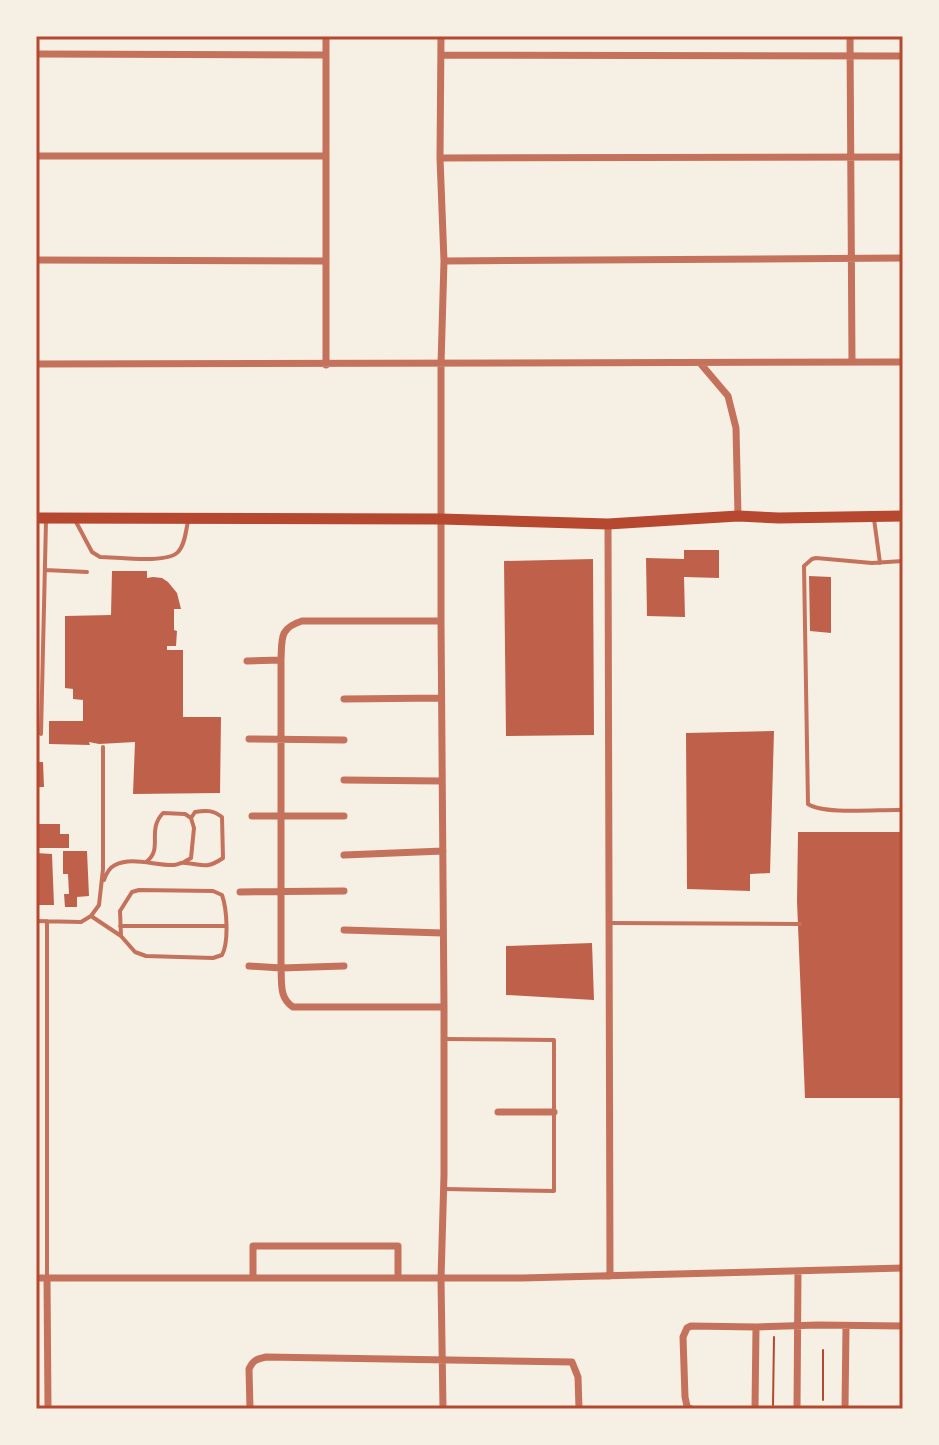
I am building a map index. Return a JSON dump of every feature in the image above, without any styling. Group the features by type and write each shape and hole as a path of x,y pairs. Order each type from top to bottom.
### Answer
{"main road":[{"path":"41,518 441,519 608,524 738,516 903,516"}],"street":[{"path":"326,36 326,365"},
{"path":"441,36 440,158 444,261 441,364 443,1409"},
{"path":"850,36 852,362"},
{"path":"36,54 326,55"},
{"path":"441,55 903,56"},
{"path":"36,156 326,156"},
{"path":"440,158 903,157"},
{"path":"444,261 903,258"},
{"path":"36,260 326,261"},
{"path":"36,364 903,362"},
{"path":"700,363 728,396 736,428 738,516"},
{"path":"608,524 610,1276"},
{"path":"441,621 302,621 291,624 282,636 281,968 282,997 293,1007 444,1007"},
{"path":"247,661 281,660"},
{"path":"344,699 441,698"},
{"path":"249,739 344,740"},
{"path":"344,780 441,781"},
{"path":"252,816 344,816"},
{"path":"344,855 443,851"},
{"path":"240,892 344,891"},
{"path":"344,930 443,933"},
{"path":"249,966 344,966"},
{"path":"498,1112 554,1112"},
{"path":"253,1278 253,1246 398,1246 398,1278"},
{"path":"36,1278 441,1279 903,1268"},
{"path":"797,1409 798,1271"},
{"path":"47,1278 48,1409"},
{"path":"690,1408 685,1397 683,1337 687,1328 699,1325 903,1326"},
{"path":"845,1409 846,1326"},
{"path":"755,1409 756,1327"},
{"path":"250,1409 249,1369 251,1363 266,1357 572,1362 578,1377 579,1409"}],"lane":[{"path":"874,517 880,563"},
{"path":"41,518 45,570 41,734"},
{"path":"74,518 92,552 100,557 165,559 176,555 182,548 188,519"},
{"path":"903,561 880,563 816,558 804,566 807,802 812,808 827,810 903,810"},
{"path":"45,570 87,572"},
{"path":"36,921 81,922 91,916 99,905 103,882 103,747"},
{"path":"184,862 202,867 223,858 222,817 207,810 195,812 191,818"},
{"path":"103,882 117,863 174,865 191,858 194,828 191,818 185,814 163,813 156,820 154,828 154,853 151,859 144,862"},
{"path":"91,916 121,936 135,952 146,956 213,958 222,955 226,948 225,903 222,895 213,891 132,892 120,911 121,936"},
{"path":"47,921 47,1278"},
{"path":"609,923 800,924"},
{"path":"120,926 225,926"},
{"path":"444,1039 554,1040 554,1191 444,1189"}],"path":[{"path":"773,1405 774,1332"},
{"path":"823,1350 823,1400"}],"building":[{"path":"684,550 719,550 719,578 684,577 685,617 647,616 646,558 684,559"},
{"path":"593,559 594,735 506,736 504,561"},
{"path":"112,571 147,571 147,578 162,578 177,593 181,609 174,609 176,646 167,646 167,650 183,650 183,717 221,717 220,793 133,794 135,742 49,744 49,721 83,721 83,700 73,699 73,689 65,688 65,616 111,615"},
{"path":"809,576 831,577 831,633 810,631"},
{"path":"774,731 770,873 750,874 750,891 687,889 686,733"},
{"path":"36,762 43,762 44,787 36,787"},
{"path":"36,824 60,824 60,834 69,834 69,848 36,848"},
{"path":"798,832 903,832 903,1098 805,1098 797,901"},
{"path":"63,851 87,851 89,896 77,897 77,907 65,907 64,894 69,894 68,874 63,874"},
{"path":"36,853 52,854 54,905 36,903"},
{"path":"592,943 594,1000 506,995 506,946"}]}
